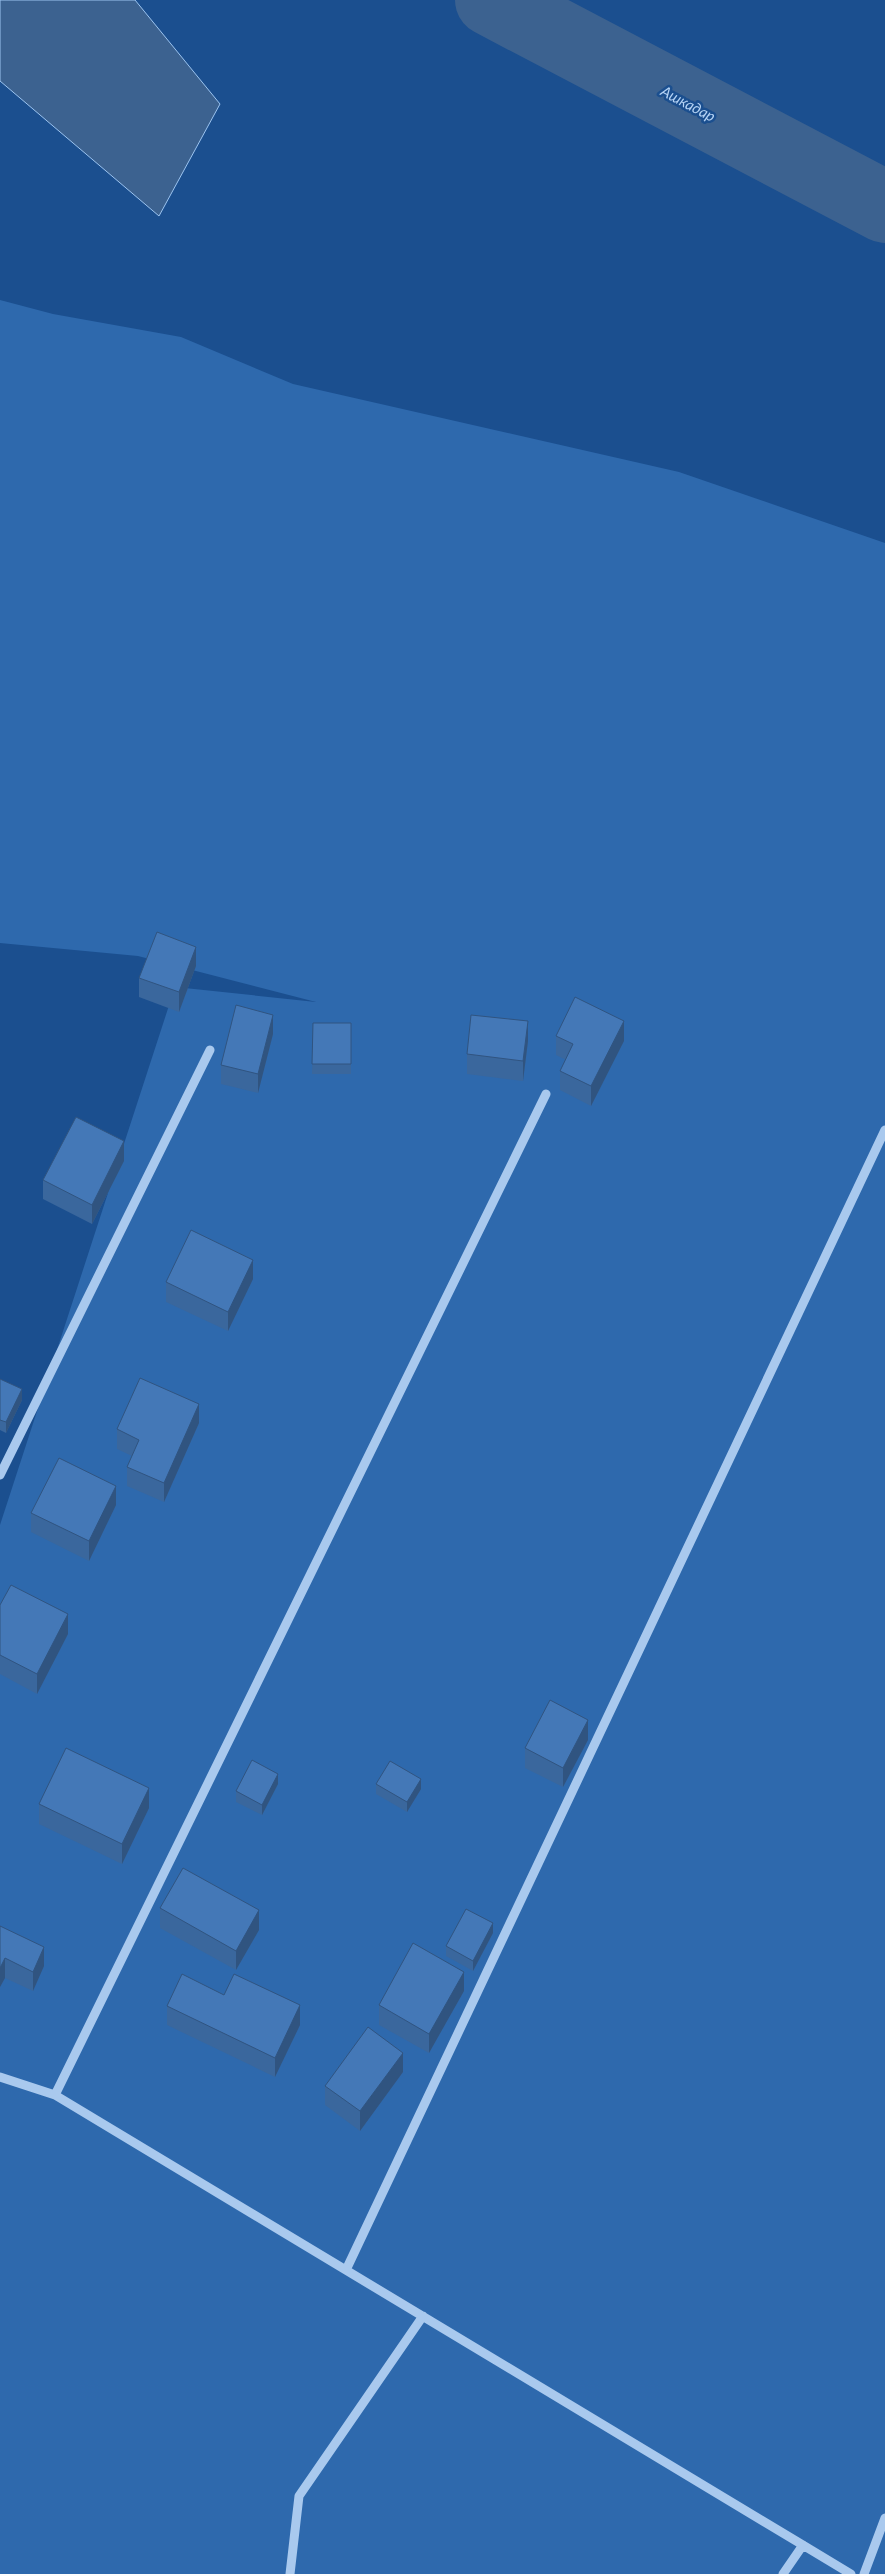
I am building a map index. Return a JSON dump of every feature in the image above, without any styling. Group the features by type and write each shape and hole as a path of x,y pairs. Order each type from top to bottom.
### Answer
{"street":[{"path":"0,1475 210,1050"},
{"path":"56,2095 546,1094"},
{"path":"346,2270 884,1136"},
{"path":"0,2077 56,2095 851,2574"},
{"path":"290,2574 299,2496 423,2316"},
{"path":"864,2574 885,2518"},
{"path":"784,2574 803,2545"}],"shaded area":[{"path":"0,0 135,0 220,104 159,216 0,81"},
{"path":"0,300 53,314 181,337 293,384 679,472 885,543 885,2574 0,2574 0,1525 175,987 316,1002 138,956 0,943"}],"building":[{"path":"157,932 196,947 179,992 139,978"},
{"path":"575,997 624,1021 591,1086 560,1071 573,1044 556,1036"},
{"path":"236,1005 273,1015 258,1074 221,1065"},
{"path":"471,1015 528,1021 523,1061 467,1054"},
{"path":"313,1023 351,1023 351,1064 312,1064"},
{"path":"76,1117 124,1141 92,1205 43,1180"},
{"path":"191,1230 253,1260 228,1312 166,1282"},
{"path":"140,1378 199,1404 164,1483 127,1467 139,1440 117,1429"},
{"path":"0,1379 22,1389 6,1422 0,1420"},
{"path":"59,1458 116,1486 89,1541 31,1513"},
{"path":"11,1585 68,1614 37,1674 0,1655 0,1605"},
{"path":"550,1700 588,1720 563,1768 525,1748"},
{"path":"66,1748 149,1788 122,1844 39,1804"},
{"path":"252,1760 278,1774 262,1805 236,1791"},
{"path":"390,1761 421,1779 407,1802 376,1784"},
{"path":"183,1868 259,1910 236,1951 160,1908"},
{"path":"466,1909 493,1923 473,1961 446,1946"},
{"path":"0,1926 44,1947 33,1972 5,1958 0,1968"},
{"path":"413,1943 464,1972 429,2034 379,2005"},
{"path":"182,1974 224,1995 234,1974 300,2005 275,2058 167,2006"},
{"path":"368,2027 403,2053 360,2111 325,2086"}],"waterway":[{"name":"Ашкадар","path":"491,0 885,207"}]}
